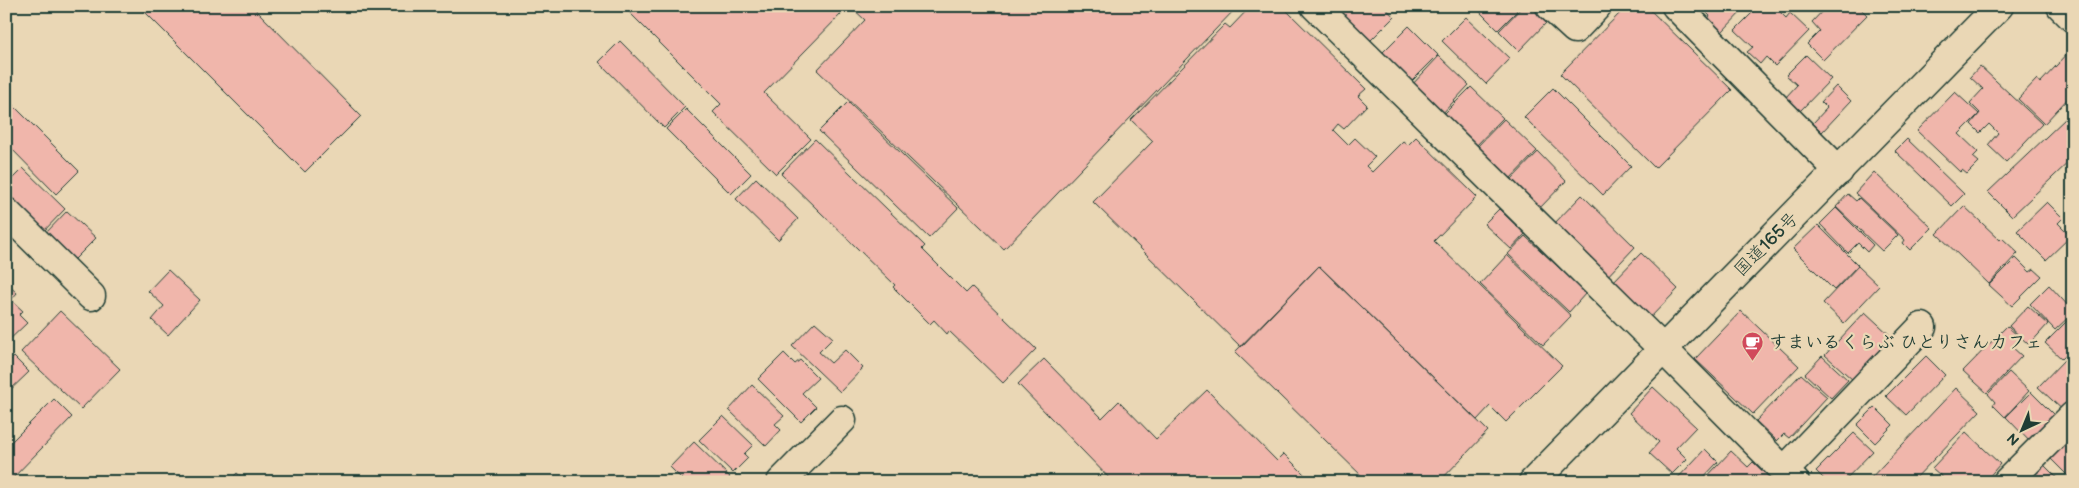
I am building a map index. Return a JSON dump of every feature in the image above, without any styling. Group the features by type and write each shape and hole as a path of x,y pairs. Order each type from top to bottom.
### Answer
{"main road":[{"path":"1315,6 1790,476 1922,327"},
{"path":"1550,6 1574,29 1597,6"},
{"path":"1676,6 1839,171"},
{"name":"国道165号","path":"1533,482 1662,348 1839,171 1999,6"},
{"path":"2061,6 2073,18"},
{"path":"6,212 91,296"},
{"path":"2007,482 2073,416"},
{"path":"781,482 842,420"}],"building":[{"path":"139,6 252,6 361,116 305,172"},
{"path":"623,6 839,6 844,11 764,93 811,139 776,174 713,112 721,104"},
{"path":"850,6 1238,6 1004,249 817,70 865,20"},
{"path":"1251,6 1282,6 1366,89 1358,96 1367,105 1344,129 1338,124 1333,130 1348,145 1355,138 1375,157 1366,166 1372,172 1403,141 1408,145 1416,137 1477,197 1434,241 1562,366 1506,422 1490,406 1477,420 1319,266 1241,347 1093,202 1153,141 1131,120 1225,24 1230,28"},
{"path":"1331,6 1384,6 1394,17 1368,43"},
{"path":"1483,6 1512,6 1517,11 1498,30 1479,11"},
{"path":"1523,6 1531,6 1547,22 1519,51 1499,31"},
{"path":"1627,6 1646,6 1732,90 1655,168 1560,74"},
{"path":"1700,6 1747,6 1720,34 1706,21 1710,16"},
{"path":"1759,6 1774,6 1786,18 1790,13 1809,31 1775,66 1766,57 1760,64 1747,52 1753,47 1735,30"},
{"path":"1827,6 1858,6 1867,15 1823,60 1807,44 1820,31 1812,22"},
{"path":"1466,17 1510,59 1486,84 1442,41"},
{"path":"1409,26 1438,55 1408,85 1379,56"},
{"path":"620,41 685,107 664,128 599,62"},
{"path":"2073,48 2073,93 2044,124 2018,99 2037,79 2040,83"},
{"path":"1806,55 1831,79 1800,111 1785,98 1797,85 1786,75"},
{"path":"1439,56 1469,85 1440,116 1410,87"},
{"path":"1980,66 2042,124 2006,162 1988,145 1998,133 1989,124 1980,133 1971,124 1980,113 1970,103 1983,89 1970,77"},
{"path":"1836,86 1851,101 1822,132 1813,123 1827,108 1821,102"},
{"path":"1471,87 1503,118 1473,149 1441,117"},
{"path":"1553,88 1631,166 1603,195 1524,117"},
{"path":"1955,92 1979,114 1959,134 1978,152 1973,157 1979,162 1967,174 1962,170 1960,172 1917,131"},
{"path":"6,98 79,171 56,194 6,143"},
{"path":"848,102 958,208 929,238 819,131"},
{"path":"686,109 751,174 731,194 666,129"},
{"path":"2066,118 2073,125 2073,158 2012,216 1988,192"},
{"path":"1504,119 1537,151 1507,182 1474,150"},
{"path":"815,139 925,246 922,249 966,293 972,287 1036,349 1003,383 949,331 947,334 934,320 930,324 893,287 895,285 781,174"},
{"path":"1907,139 1964,194 1952,206 1895,151"},
{"path":"1538,152 1566,181 1537,211 1508,183"},
{"path":"23,168 65,209 41,234 6,200 6,185"},
{"path":"1874,172 1932,228 1910,250 1903,243 1905,240 1855,193"},
{"path":"756,178 798,219 778,240 736,199"},
{"path":"1848,194 1856,201 1859,198 1898,235 1882,251 1836,207"},
{"path":"1582,195 1635,247 1603,281 1550,228"},
{"path":"2047,202 2063,218 2058,223 2071,236 2046,260 2017,231"},
{"path":"1964,206 2000,240 2002,238 2018,253 1989,284 1937,234"},
{"path":"1836,208 1873,245 1867,252 1858,243 1848,253 1820,224"},
{"path":"1499,209 1525,234 1511,249 1484,224"},
{"path":"67,211 96,238 71,263 43,236"},
{"path":"1818,225 1858,265 1834,290 1793,249"},
{"path":"1525,236 1586,293 1569,312 1508,254"},
{"path":"1641,253 1678,289 1646,322 1609,286"},
{"path":"1507,255 1571,316 1543,345 1480,284"},
{"path":"2016,258 2030,272 2034,269 2042,276 2012,306 1989,285"},
{"path":"1319,266 1488,431 1439,482 1368,482 1235,352"},
{"path":"1858,266 1879,286 1844,323 1823,303"},
{"path":"168,270 200,300 168,335 152,320 164,306 148,291"},
{"path":"6,283 17,293 11,300 23,311 19,315 27,323 6,343"},
{"path":"2049,285 2073,311 2055,330 2030,304"},
{"path":"2028,306 2048,324 2029,345 2009,326"},
{"path":"60,311 120,369 81,409 21,352"},
{"path":"1741,311 1799,366 1753,414 1695,359"},
{"path":"1865,312 1892,337 1853,380 1825,355"},
{"path":"2073,315 2073,348 2062,359 2045,343"},
{"path":"815,322 833,338 819,352 831,363 845,350 863,368 840,392 792,346"},
{"path":"2007,326 2020,338 2012,347 2022,356 1987,393 1963,371"},
{"path":"784,353 795,364 800,360 818,378 802,393 816,407 801,422 758,379"},
{"path":"1822,356 1848,380 1831,398 1805,374"},
{"path":"1926,356 1945,375 1906,415 1886,396"},
{"path":"14,357 29,372 6,394 6,365"},
{"path":"1044,359 1102,418 1119,401 1156,439 1207,390 1277,461 1284,454 1312,482 1113,482 1018,384"},
{"path":"2065,359 2073,366 2073,409 2067,414 2038,387"},
{"path":"2009,372 2029,391 2005,417 1993,405 1995,402 1988,394"},
{"path":"1801,374 1827,397 1789,438 1784,434 1777,441 1756,421"},
{"path":"752,385 784,416 775,424 781,430 766,446 729,410"},
{"path":"1653,387 1696,427 1676,448 1687,459 1672,474 1649,453 1659,442 1629,413"},
{"path":"1956,388 1980,411 1912,482 1867,482"},
{"path":"2031,392 2060,421 2034,446 2006,417"},
{"path":"54,399 72,417 9,482 6,482 6,447"},
{"path":"1875,407 1893,425 1875,443 1857,425"},
{"path":"723,416 753,445 744,454 748,458 733,473 699,440"},
{"path":"1966,432 2000,464 1988,478 1993,482 1948,482 1932,468"},
{"path":"1854,433 1873,451 1843,482 1827,482 1816,471"},
{"path":"2073,437 2073,481 2051,459"},
{"path":"694,442 730,477 725,482 685,482 670,467"},
{"path":"1705,449 1718,462 1699,482 1674,482"},
{"path":"1731,451 1748,467 1753,462 1770,478 1767,482 1702,482"},
{"path":"2042,463 2061,482 2024,482"},
{"path":"237,473 247,482 228,482"}],"place":[{"name":"すまいるくらぶ ひとりさんカフェ","path":"1753,361"}]}
